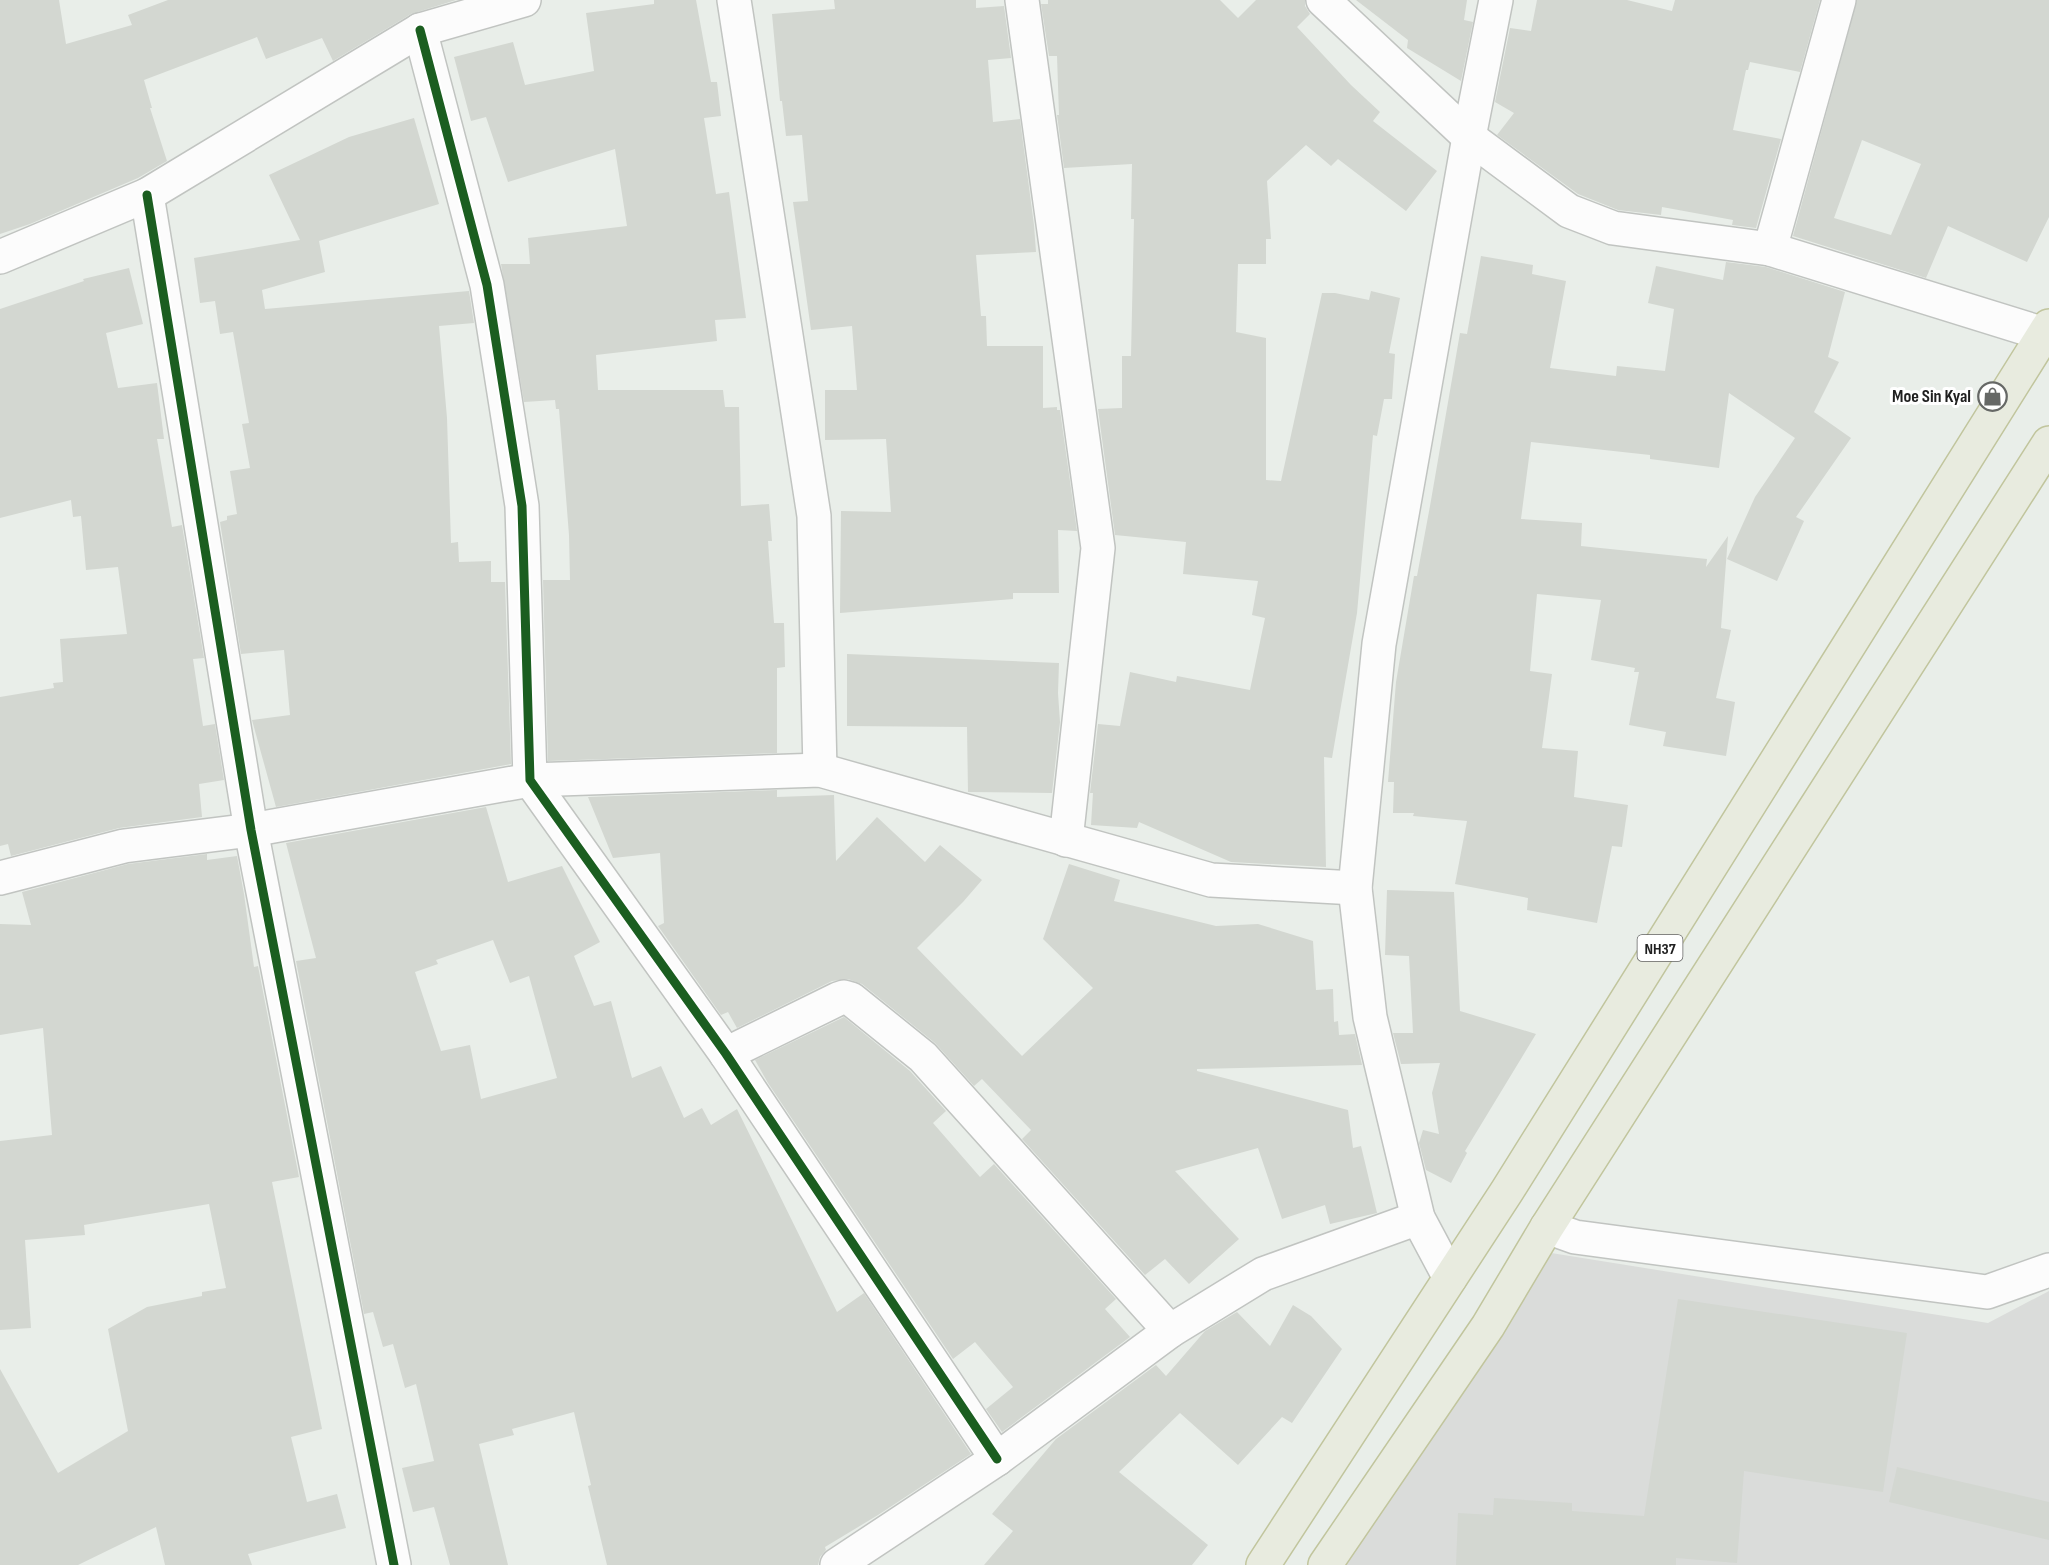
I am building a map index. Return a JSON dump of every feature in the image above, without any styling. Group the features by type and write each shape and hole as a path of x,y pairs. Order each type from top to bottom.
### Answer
{"highway":[{"name":"NH37","path":"1263,1565 1508,1191 2047,333"},
{"path":"1325,1565 1488,1326 1547,1227 2049,443"}],"street":[{"path":"0,257 147,195 420,30 524,0"},
{"path":"734,0 814,516 820,770"},
{"path":"1022,0 1098,548 1066,840"},
{"path":"1323,0 1469,137 1569,211 1613,228 1770,249 2047,333"},
{"path":"1450,1278 1418,1218 1370,1017 1355,888 1379,644 1469,137 1496,0"},
{"path":"1770,249 1839,0"},
{"path":"420,30 487,285 522,506 530,780 726,1054 997,1459"},
{"path":"147,195 251,830 394,1565"},
{"path":"0,878 124,846 251,830 530,780 820,770 1211,880 1355,888"},
{"path":"726,1054 838,999 844,997 851,999 924,1057 1170,1331"},
{"path":"837,1565 997,1459 1170,1331 1263,1274 1418,1218"},
{"path":"1547,1227 1575,1237 1987,1292 2049,1270"}],"shaded area":[{"path":"1545,1252 1988,1323 2049,1291 2049,1565 1326,1565"}],"building":[{"path":"0,0 59,0 66,44 132,25 128,15 168,0 456,0 411,14 333,61 322,38 266,59 257,37 144,80 152,108 150,108 167,161 138,178 30,224 0,234"},
{"path":"654,0 696,0 711,82 717,82 721,116 704,118 716,194 729,192 746,318 715,320 717,341 596,355 598,390 723,390 725,407 739,407 741,506 769,504 772,541 768,541 774,623 784,623 785,667 777,668 777,753 548,761 543,580 570,580 569,535 559,409 556,409 555,400 524,402 501,264 530,264 528,238 627,226 615,149 508,182 486,117 471,121 454,57 513,42 525,85 594,71 586,13 654,4"},
{"path":"834,0 976,0 976,8 1004,6 1011,58 988,60 993,122 1020,119 1036,252 976,255 981,316 986,316 987,346 1043,346 1043,408 1057,407 1057,410 1060,410 1077,531 1058,530 1059,593 1013,593 1013,599 840,613 841,511 891,512 886,439 825,440 825,390 857,390 852,326 811,330 793,202 808,201 802,135 786,136 782,101 780,101 772,14 835,9"},
{"path":"1048,0 1220,0 1238,18 1256,0 1305,0 1305,6 1310,14 1297,27 1351,85 1380,112 1373,121 1437,171 1406,211 1338,159 1331,166 1306,145 1267,181 1271,239 1266,239 1266,264 1238,264 1236,332 1266,338 1266,480 1281,481 1322,293 1335,293 1369,300 1371,291 1400,298 1389,353 1395,354 1392,399 1384,399 1377,436 1373,435 1357,613 1332,758 1324,757 1326,867 1231,862 1139,822 1137,828 1091,825 1093,793 1090,793 1098,724 1120,726 1130,672 1176,682 1177,676 1250,690 1265,618 1252,615 1258,581 1183,574 1186,542 1115,535 1098,409 1122,408 1122,356 1131,356 1134,219 1131,219 1132,164 1064,168 1057,115 1059,115 1057,56 1049,56 1041,4 1048,4"},
{"path":"1356,0 1467,0 1464,20 1473,22 1461,81 1407,48 1408,40"},
{"path":"1537,0 1627,0 1672,11 1675,0 1820,0 1800,72 1750,62 1746,70 1733,130 1781,139 1756,228 1732,225 1733,220 1662,207 1661,215 1618,210 1578,194 1497,135 1514,113 1495,102 1510,28 1531,31"},
{"path":"1857,0 2049,0 2049,217 2027,262 1948,226 1926,278 1793,236","holes":["1862,140 1921,164 1891,235 1834,218"]},
{"path":"414,118 439,204 319,241 325,272 262,290 265,309 469,291 474,323 439,326 447,418 451,543 458,542 459,562 491,561 491,582 505,582 511,764 276,807 252,720 290,715 284,650 241,654 220,522 227,520 227,516 237,514 230,471 250,468 242,424 249,423 233,332 220,334 215,301 200,303 194,258 300,240 269,175 349,137"},
{"path":"1481,256 1533,265 1532,274 1566,281 1550,368 1616,376 1617,366 1665,371 1674,309 1648,303 1656,266 1723,280 1726,262 1766,267 1845,292 1828,357 1839,362 1814,412 1851,438 1796,517 1804,521 1777,581 1727,559 1755,497 1795,438 1729,393 1719,468 1650,459 1650,455 1531,442 1521,519 1582,523 1581,546 1707,559 1706,567 1728,536 1721,628 1731,630 1716,698 1735,702 1726,756 1663,746 1666,732 1629,725 1639,672 1634,672 1635,668 1591,660 1601,600 1537,594 1530,671 1552,674 1542,748 1578,751 1574,797 1628,805 1622,847 1612,846 1597,923 1527,910 1528,898 1455,884 1467,821 1413,816 1414,813 1393,813 1394,782 1388,782 1396,682 1460,333 1467,334"},
{"path":"129,268 143,324 106,333 118,388 157,383 164,439 157,439 172,527 182,525 204,658 193,659 203,726 215,724 224,780 199,784 202,817 119,828 11,856 8,844 0,846 0,697 54,688 53,683 63,682 60,639 127,634 118,567 86,570 81,516 73,517 71,500 0,518 0,309 84,281 83,279"},
{"path":"847,654 1059,663 1060,722 1052,793 968,792 967,727 847,726"},
{"path":"777,790 777,797 834,795 836,861 877,817 925,862 940,845 982,880 917,948 1022,1056 1093,988 1043,939 1069,864 1120,880 1114,901 1216,926 1258,924 1313,941 1316,990 1333,989 1334,1022 1338,1021 1339,1035 1355,1034 1362,1065 1197,1069 1197,1071 1348,1110 1353,1148 1361,1146 1377,1213 1330,1224 1325,1205 1282,1219 1258,1148 1175,1171 1239,1239 1189,1284 1165,1259 1145,1275 1022,1139 1031,1130 982,1079 974,1086 935,1043 862,984 848,979 832,981 737,1028 728,1012 721,1015 658,926 664,923 660,853 613,858 588,797"},
{"path":"486,807 508,882 562,866 600,942 574,956 594,1006 611,1001 632,1078 661,1066 684,1118 702,1108 711,1125 737,1109 837,1312 864,1293 971,1454 825,1547 826,1550 820,1557 818,1565 607,1565 588,1486 591,1485 574,1412 512,1429 514,1435 479,1444 508,1565 450,1565 434,1507 413,1512 402,1468 434,1461 416,1384 405,1388 393,1344 383,1347 373,1312 364,1314 296,961 316,958 286,843","holes":["493,940 510,983 529,976 557,1078 481,1099 470,1045 441,1051 415,972 438,964 436,960"]},
{"path":"207,854 207,860 237,856 254,967 258,966 299,1177 272,1182 322,1429 291,1437 307,1502 337,1494 346,1528 248,1554 252,1565 165,1565 156,1527 78,1565 0,1565 0,1369 58,1473 128,1431 108,1329 147,1307 202,1296 202,1292 226,1288 209,1204 84,1225 85,1235 25,1240 31,1328 0,1330 0,1141 52,1135 43,1028 0,1035 0,924 31,925 22,892 128,864"},
{"path":"1387,890 1454,892 1460,1011 1536,1034 1465,1151 1467,1153 1451,1183 1426,1170 1419,1143 1423,1130 1439,1134 1432,1093 1440,1063 1401,1064 1393,1033 1413,1033 1409,956 1385,955"},
{"path":"844,1017 910,1071 946,1111 933,1123 980,1177 994,1164 1116,1299 1105,1309 1130,1337 1002,1432 986,1409 1013,1387 975,1342 953,1359 768,1083 755,1060"},
{"path":"1678,1299 1907,1333 1883,1492 1744,1471 1737,1563 1676,1558 1676,1565 1456,1565 1458,1513 1493,1515 1494,1498 1572,1503 1572,1511 1644,1516"},
{"path":"1293,1305 1311,1316 1342,1349 1292,1423 1282,1417 1238,1465 1180,1413 1119,1472 1208,1545 1192,1565 984,1565 1013,1531 992,1514 1056,1439 1156,1365 1166,1376 1205,1331 1237,1312 1270,1346"},
{"path":"1897,1467 2049,1502 2049,1540 1889,1502"}],"cycle path":[{"path":"420,30 487,285 522,506 530,780 726,1054 997,1459"},
{"path":"147,195 251,830 394,1565"}],"place":[{"name":"Moe Sin Kyal","path":"1992,396"}]}
